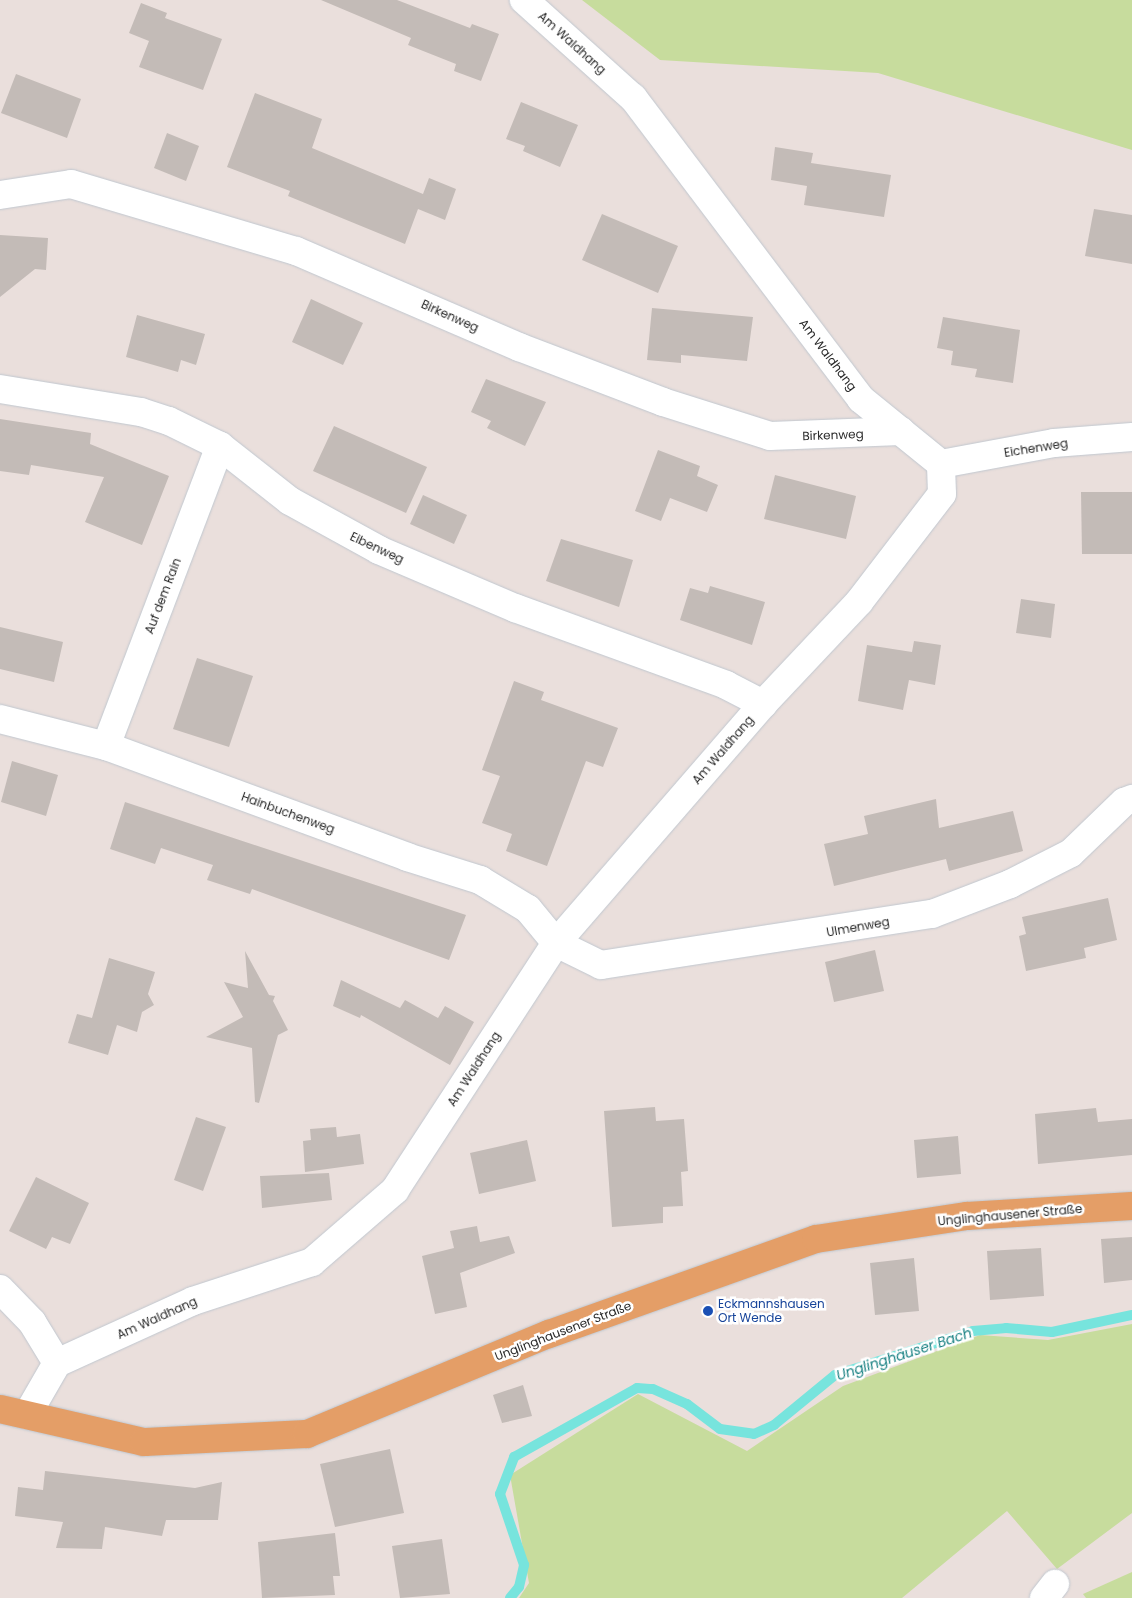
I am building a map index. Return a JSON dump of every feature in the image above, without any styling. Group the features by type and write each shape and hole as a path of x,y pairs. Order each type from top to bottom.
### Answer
{"main road":[{"name":"Unglinghausener Straße","path":"0,1409 144,1442 307,1434 548,1334 816,1239 966,1216 1132,1206"}],"street":[{"name":"Am Waldhang","path":"57,1363 193,1301 312,1262 395,1190 556,943 763,704 859,602 942,494 941,464 861,399 633,98 524,0"},
{"name":"Birkenweg","path":"0,195 72,184 296,252 519,348 663,402 770,436 901,431"},
{"name":"Eibenweg","path":"0,389 141,412 220,446 290,501 379,550 515,608 726,685 763,704"},
{"name":"Eichenweg","path":"941,464 1054,443 1132,437"},
{"name":"Auf dem Rain","path":"106,746 220,446"},
{"name":"Hainbuchenweg","path":"0,719 106,746 407,857 480,880 528,909 556,943"},
{"name":"Ulmenweg","path":"556,943 601,966 932,914 1010,884 1071,853 1124,802 1132,799"},
{"path":"0,1289 32,1322 57,1363 27,1415"}],"green space":[{"path":"582,0 1132,0 1132,150 878,73 660,60"},
{"path":"1132,1324 1132,1513 1057,1569 1007,1511 902,1598 519,1598 529,1583 510,1475 638,1394 747,1451 843,1386 980,1335 1048,1340"},
{"path":"1132,1572 1132,1598 1086,1598 1083,1594"}],"building":[{"path":"321,0 397,0 470,28 472,24 499,34 481,81 454,71 456,64 408,45 411,38"},
{"path":"141,3 167,13 165,18 222,39 203,90 139,67 149,41 129,33"},
{"path":"16,74 81,99 67,138 1,113"},
{"path":"255,93 322,119 312,148 423,194 429,178 456,189 445,220 418,209 405,244 288,196 290,191 227,167"},
{"path":"521,102 578,125 560,167 523,151 525,146 506,139"},
{"path":"167,133 199,146 186,181 154,168"},
{"path":"775,147 813,153 811,163 891,175 884,217 804,205 807,186 771,180"},
{"path":"1094,209 1132,215 1132,264 1085,256"},
{"path":"602,214 678,246 658,293 582,260"},
{"path":"0,235 48,238 46,270 35,269 0,297"},
{"path":"311,299 363,323 343,365 292,342"},
{"path":"652,308 753,317 747,361 681,355 681,363 647,360"},
{"path":"137,315 205,334 196,365 181,360 178,372 126,357"},
{"path":"943,317 1020,330 1013,383 975,377 977,369 951,365 953,351 937,348"},
{"path":"486,379 546,402 525,446 487,428 491,421 471,412"},
{"path":"0,419 91,433 90,444 169,476 142,545 85,522 104,477 31,465 29,475 0,471"},
{"path":"334,426 427,467 406,513 313,471"},
{"path":"658,450 700,466 697,476 718,485 707,512 670,498 661,521 635,511"},
{"path":"775,475 856,496 846,539 764,519"},
{"path":"1081,492 1132,492 1132,554 1082,554"},
{"path":"423,495 467,515 454,544 410,524"},
{"path":"561,539 633,560 619,607 546,581"},
{"path":"710,586 765,602 752,645 680,620 690,588 708,593"},
{"path":"1021,599 1055,604 1051,638 1016,633"},
{"path":"0,627 63,642 54,682 0,669"},
{"path":"914,641 941,645 935,685 909,680 903,710 858,701 867,645 912,652"},
{"path":"197,658 253,676 229,747 173,729"},
{"path":"514,681 544,692 541,700 618,728 603,767 586,761 547,866 506,851 512,834 482,823 500,776 482,770"},
{"path":"12,761 58,775 46,816 1,802"},
{"path":"936,799 939,828 1013,811 1023,851 949,871 946,859 834,886 824,844 868,834 864,816"},
{"path":"125,802 466,915 449,960 252,889 250,894 207,880 213,865 161,848 155,864 110,849"},
{"path":"1108,898 1117,940 1084,948 1086,958 1026,971 1019,936 1026,934 1022,917"},
{"path":"875,950 884,991 834,1002 825,962"},
{"path":"245,951 269,995 275,996 273,1001 288,1030 278,1035 259,1103 255,1102 252,1048 206,1037 243,1017 224,982 248,988"},
{"path":"109,958 155,972 148,994 154,1005 142,1012 137,1032 117,1025 108,1055 68,1043 77,1014 92,1018"},
{"path":"341,980 400,1008 405,1000 438,1018 445,1006 474,1022 450,1065 361,1015 360,1018 333,1006"},
{"path":"655,1107 656,1121 684,1119 688,1171 681,1172 683,1206 663,1207 663,1223 612,1227 604,1111"},
{"path":"1096,1108 1098,1122 1132,1119 1132,1155 1038,1164 1035,1114"},
{"path":"196,1117 226,1127 203,1191 174,1180"},
{"path":"336,1127 337,1137 360,1134 364,1164 305,1172 303,1141 311,1140 310,1129"},
{"path":"958,1136 961,1174 917,1178 914,1140"},
{"path":"527,1140 536,1181 479,1194 470,1153"},
{"path":"329,1173 332,1200 262,1208 260,1176"},
{"path":"36,1177 89,1203 70,1244 52,1237 46,1249 9,1231"},
{"path":"477,1226 480,1242 509,1236 515,1253 460,1273 467,1307 435,1314 422,1256 454,1248 450,1231"},
{"path":"1132,1237 1132,1280 1104,1283 1101,1239"},
{"path":"1041,1248 1044,1296 990,1300 987,1251"},
{"path":"914,1258 919,1311 875,1315 870,1263"},
{"path":"523,1385 532,1416 502,1423 493,1395"},
{"path":"390,1449 404,1513 335,1527 320,1464"},
{"path":"45,1471 195,1488 222,1482 218,1520 166,1520 162,1536 105,1527 102,1549 56,1548 63,1522 15,1516 18,1487 43,1490"},
{"path":"335,1533 340,1576 333,1576 335,1595 262,1598 258,1542"},
{"path":"442,1539 450,1594 400,1598 392,1546"}],"waterway":[{"name":"Unglinghäuser Bach","path":"510,1598 519,1587 524,1565 500,1494 514,1457 637,1388 653,1389 687,1404 720,1429 754,1434 774,1425 835,1375 973,1331 1006,1328 1052,1332 1132,1315"}],"place":[{"name":"Eckmannshausen Ort Wende","path":"708,1311"}]}
